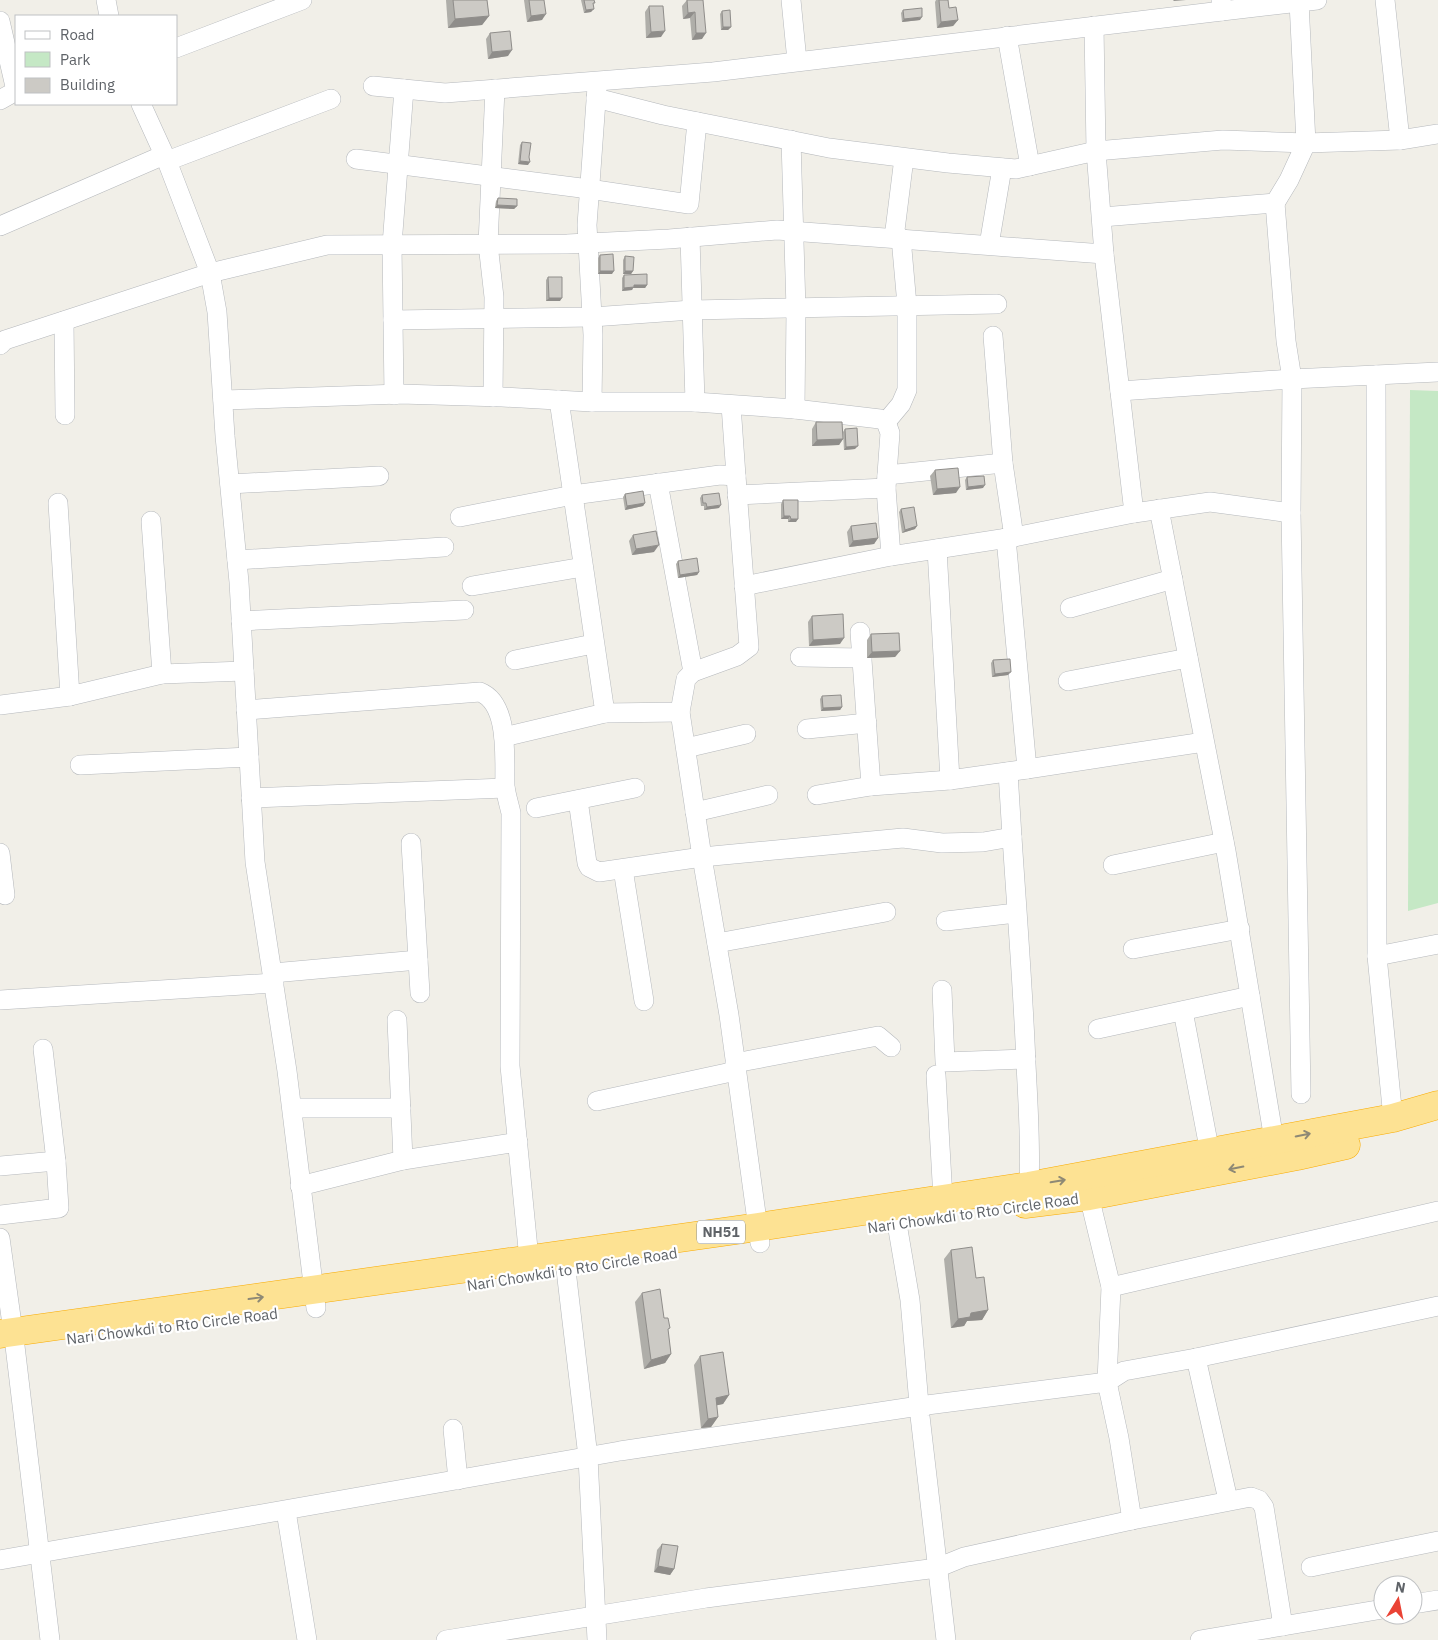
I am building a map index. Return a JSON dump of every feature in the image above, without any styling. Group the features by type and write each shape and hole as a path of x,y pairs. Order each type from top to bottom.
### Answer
{"highway":[{"name":"NH51","path":"895,1215 943,1199 1029,1186 1210,1153 1276,1150 1438,1105"},
{"name":"Nari Chowkdi to Rto Circle Road","path":"7,1340 315,1299 566,1270 685,1252 759,1235 895,1215 1089,1196 1276,1150 1438,1125"},
{"name":"NH51","path":"315,1299 529,1259 759,1235"}],"street":[{"path":"106,0 109,15"},
{"path":"178,47 302,0"},
{"path":"791,0 798,61"},
{"path":"1386,0 1400,140"},
{"path":"373,86 445,93 495,89 597,90 798,61 1094,26 1221,6 1308,1 1306,143 1289,180 1275,203 1286,341 1292,379 1291,513 1300,1094"},
{"path":"0,21 15,87"},
{"path":"1094,26 1096,151 1104,254 1134,513"},
{"path":"1007,36 1030,166"},
{"path":"394,395 392,245 404,89"},
{"path":"493,397 494,297 488,244 495,89"},
{"path":"597,90 697,122 829,148 1016,170 1096,151 1223,140 1306,143 1400,140 1438,134"},
{"path":"592,402 592,317 587,243 597,90"},
{"path":"0,100 15,92"},
{"path":"0,226 166,158 331,99"},
{"path":"141,105 166,158 210,273 217,312 242,621 254,862 274,978 315,1299"},
{"path":"695,402 687,237 688,204 697,122"},
{"path":"791,140 796,309 795,409"},
{"path":"886,422 901,404 907,390 907,305 898,238 904,158"},
{"path":"356,159 688,204"},
{"path":"989,245 1002,168"},
{"path":"1102,217 1275,203"},
{"path":"0,345 5,340 210,273 327,245 587,243 777,230 1104,254"},
{"path":"394,320 592,317 692,310 997,304"},
{"path":"64,321 65,415"},
{"path":"993,336 1027,769"},
{"path":"1120,391 1292,379 1438,372"},
{"path":"1376,375 1377,956 1393,1118"},
{"path":"223,400 394,395 592,402 695,402 795,409 880,419 886,422 890,433 886,482 891,556"},
{"path":"559,400 605,713"},
{"path":"731,404 748,647 737,656 693,672 686,679 680,712 736,1067 759,1235"},
{"path":"460,517 573,495 720,475 737,485 886,482 1003,463"},
{"path":"230,484 379,476"},
{"path":"658,483 693,672"},
{"path":"744,586 891,556 1010,538 1134,513 1210,502 1291,513"},
{"path":"58,503 70,696"},
{"path":"1159,509 1224,842 1276,1150"},
{"path":"151,521 162,674"},
{"path":"237,560 444,547"},
{"path":"937,549 950,780"},
{"path":"472,586 583,567"},
{"path":"1070,608 1173,579"},
{"path":"242,621 464,610"},
{"path":"860,632 872,786"},
{"path":"515,660 594,644"},
{"path":"800,657 862,658"},
{"path":"1068,681 1188,658"},
{"path":"0,705 70,696 162,674 244,671"},
{"path":"246,710 480,692 487,695 495,703 504,737 505,788 511,813 510,1066 529,1259"},
{"path":"504,737 605,713 680,712"},
{"path":"807,729 867,723"},
{"path":"686,748 746,734"},
{"path":"816,795 872,786 950,780 1204,742"},
{"path":"80,765 249,757"},
{"path":"1008,772 1016,913 1025,1012 1030,1155 1029,1186"},
{"path":"251,798 505,788"},
{"path":"536,808 635,788"},
{"path":"695,812 768,795"},
{"path":"578,800 589,867 599,872 702,857 903,838 942,843 983,842 1012,837"},
{"path":"1113,865 1224,842"},
{"path":"411,844 420,993"},
{"path":"0,853 5,894"},
{"path":"623,869 644,1001"},
{"path":"717,943 886,912"},
{"path":"946,921 1016,913"},
{"path":"1133,949 1240,930"},
{"path":"1377,956 1438,944"},
{"path":"0,1000 274,978 418,960"},
{"path":"942,990 945,1062 1026,1059"},
{"path":"1098,1029 1250,996"},
{"path":"1183,1011 1210,1153"},
{"path":"397,1020 403,1160"},
{"path":"597,1102 736,1067 878,1036 890,1047"},
{"path":"0,1215 59,1208 56,1161 43,1049"},
{"path":"936,1075 943,1199"},
{"path":"292,1108 401,1108"},
{"path":"300,1186 403,1160 518,1142"},
{"path":"0,1166 56,1161"},
{"path":"1089,1196 1110,1287 1107,1382 1119,1438 1132,1520"},
{"path":"1110,1287 1438,1211"},
{"path":"895,1215 910,1300 919,1406 946,1640"},
{"path":"0,1238 7,1340 50,1640"},
{"path":"566,1270 588,1457 596,1640"},
{"path":"0,1560 588,1457 919,1406 1107,1382 1124,1371 1196,1358 1438,1306"},
{"path":"1196,1358 1228,1500"},
{"path":"453,1429 458,1480"},
{"path":"446,1640 706,1598 937,1568 964,1557 1132,1520 1251,1497 1259,1500 1264,1508 1283,1626"},
{"path":"286,1510 307,1640"},
{"path":"1312,1567 1438,1541"},
{"path":"1423,1602 1438,1600"},
{"path":"1200,1640 1373,1611"}],"green space":[{"path":"1410,390 1438,391 1438,903 1408,911"}],"building":[{"path":"453,0 487,0 489,16 455,19"},
{"path":"529,0 544,0 546,14 531,16"},
{"path":"584,0 594,0 594,9 586,10"},
{"path":"687,0 703,0 706,33 696,33 695,12 688,13"},
{"path":"939,0 948,0 949,8 956,7 958,20 941,22"},
{"path":"649,6 663,6 665,31 651,32"},
{"path":"922,8 922,17 904,19 903,10"},
{"path":"730,10 731,27 723,27 722,11"},
{"path":"510,31 512,50 492,52 490,33"},
{"path":"522,142 531,143 530,162 520,161"},
{"path":"498,198 517,199 517,206 497,205"},
{"path":"613,254 614,271 600,271 600,255"},
{"path":"625,256 634,257 633,271 625,271"},
{"path":"647,274 647,285 634,285 634,287 624,288 624,275"},
{"path":"548,277 562,277 562,298 549,298"},
{"path":"816,422 842,422 843,439 817,440"},
{"path":"857,428 858,446 846,447 845,429"},
{"path":"958,468 960,487 937,489 935,470"},
{"path":"984,476 985,485 968,487 967,477"},
{"path":"643,491 645,503 627,506 625,494"},
{"path":"719,493 721,505 707,507 706,503 703,503 702,495"},
{"path":"783,500 798,500 798,519 784,516"},
{"path":"914,507 917,526 905,530 901,509"},
{"path":"876,523 878,538 853,541 851,526"},
{"path":"656,531 659,545 636,549 633,535"},
{"path":"697,558 699,572 680,575 678,561"},
{"path":"843,614 844,638 813,640 812,616"},
{"path":"899,633 900,651 872,652 871,634"},
{"path":"1010,659 1011,672 995,674 993,660"},
{"path":"841,695 842,707 823,708 822,696"},
{"path":"972,1247 976,1278 984,1277 988,1310 971,1313 970,1317 958,1319 951,1250"},
{"path":"660,1289 664,1318 668,1318 670,1328 668,1329 671,1354 651,1360 642,1293"},
{"path":"723,1352 729,1395 716,1398 718,1417 708,1419 700,1356"},
{"path":"662,1544 678,1546 674,1569 658,1566"}]}
